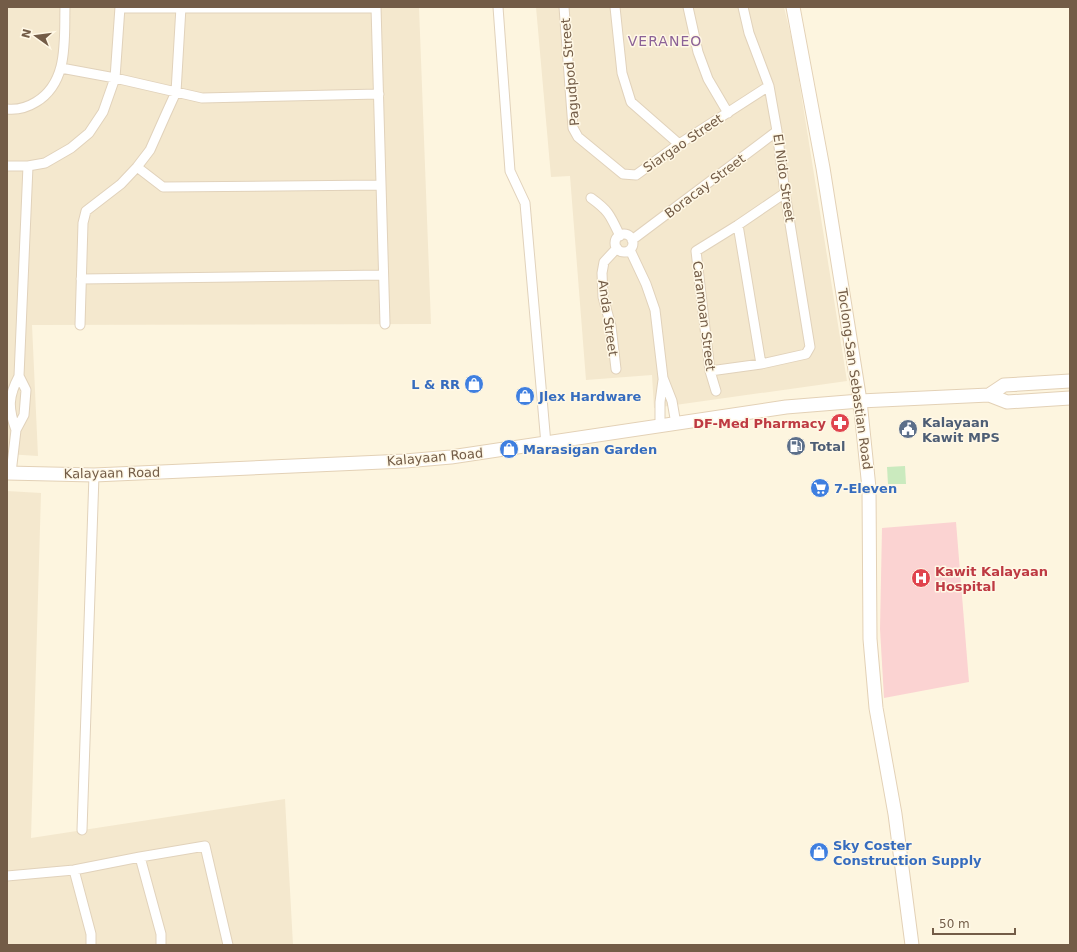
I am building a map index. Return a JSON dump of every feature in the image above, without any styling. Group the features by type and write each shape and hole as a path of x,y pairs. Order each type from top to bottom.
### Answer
{"main road":[{"name":"Toclong-San Sebastian Road","path":"793,7 804,58 823,168 860,401 869,488 870,639 876,708 895,814 912,945"},
{"path":"989,395 1004,385 1070,381"},
{"name":"Kalayaan Road","path":"9,473 94,475 451,458 786,407 860,401 989,395"},
{"path":"989,395 1007,402 1070,398"}],"street":[{"path":"7,110 30,106 41,99 55,84 61,68 64,52 65,7"},
{"path":"498,7 510,171 525,203 546,444"},
{"name":"Pagudpod Street","path":"564,7 573,128 578,137"},
{"path":"615,7 622,73 631,102 679,144"},
{"path":"688,7 698,52 708,79 728,112"},
{"name":"El Nido Street","path":"743,7 749,33 769,86 810,347 806,354 761,364"},
{"path":"7,166 28,166 45,163 71,148 88,133 103,112 115,78 120,8 376,8 385,324"},
{"path":"80,325 82,223 86,211 121,184 150,150 176,92 181,8"},
{"path":"61,68 115,78 202,98 379,94"},
{"name":"Siargao Street","path":"578,137 623,174 636,175 679,144 769,86"},
{"name":"Boracay Street","path":"632,240 777,131"},
{"path":"16,430 10,413 12,389 19,376 28,166"},
{"path":"137,167 163,187 381,185"},
{"name":"Caramoan Street","path":"716,391 710,371 696,251 785,193"},
{"path":"591,198 605,208 610,214 620,236"},
{"path":"710,371 761,364 738,225"},
{"path":"630,250 624,252 617,248 616,240 620,236 626,235 631,238 632,246 630,250 646,284 655,310 664,378 672,401 676,424"},
{"name":"Anda Street","path":"616,369 611,326 603,297 602,273 604,262 617,248"},
{"path":"81,279 383,275"},
{"path":"9,473 16,430 24,415 26,390 19,376"},
{"path":"660,427 660,402 664,378"},
{"path":"82,830 94,475"},
{"path":"7,876 74,870 205,846 228,945"},
{"path":"140,857 162,945"},
{"path":"74,870 91,934 91,945"}],"shaded area":[{"path":"7,7 419,7 431,324 32,325 38,456 7,454"},
{"name":"VERANEO","path":"536,7 784,7 794,49 847,381 654,408 652,375 586,380 570,176 551,177"},
{"path":"7,491 41,493 31,838 285,799 293,945 7,945"},
{"name":"Kawit Kalayaan Hospital","path":"956,522 969,682 884,698 880,629 882,528"}],"green space":[{"path":"905,466 906,484 888,484 887,467"}],"place":[{"name":"L & RR","path":"474,384"},
{"name":"Jlex Hardware","path":"525,396"},
{"name":"DF-Med Pharmacy","path":"840,423"},
{"name":"Kalayaan Kawit MPS","path":"908,429"},
{"name":"Total","path":"796,446"},
{"name":"Marasigan Garden","path":"509,449"},
{"name":"7-Eleven","path":"820,488"},
{"name":"Kawit Kalayaan Hospital","path":"921,578"},
{"name":"Sky Coster Construction Supply","path":"819,852"}],"district":[{"name":"VERANEO","path":"665,41"}]}
